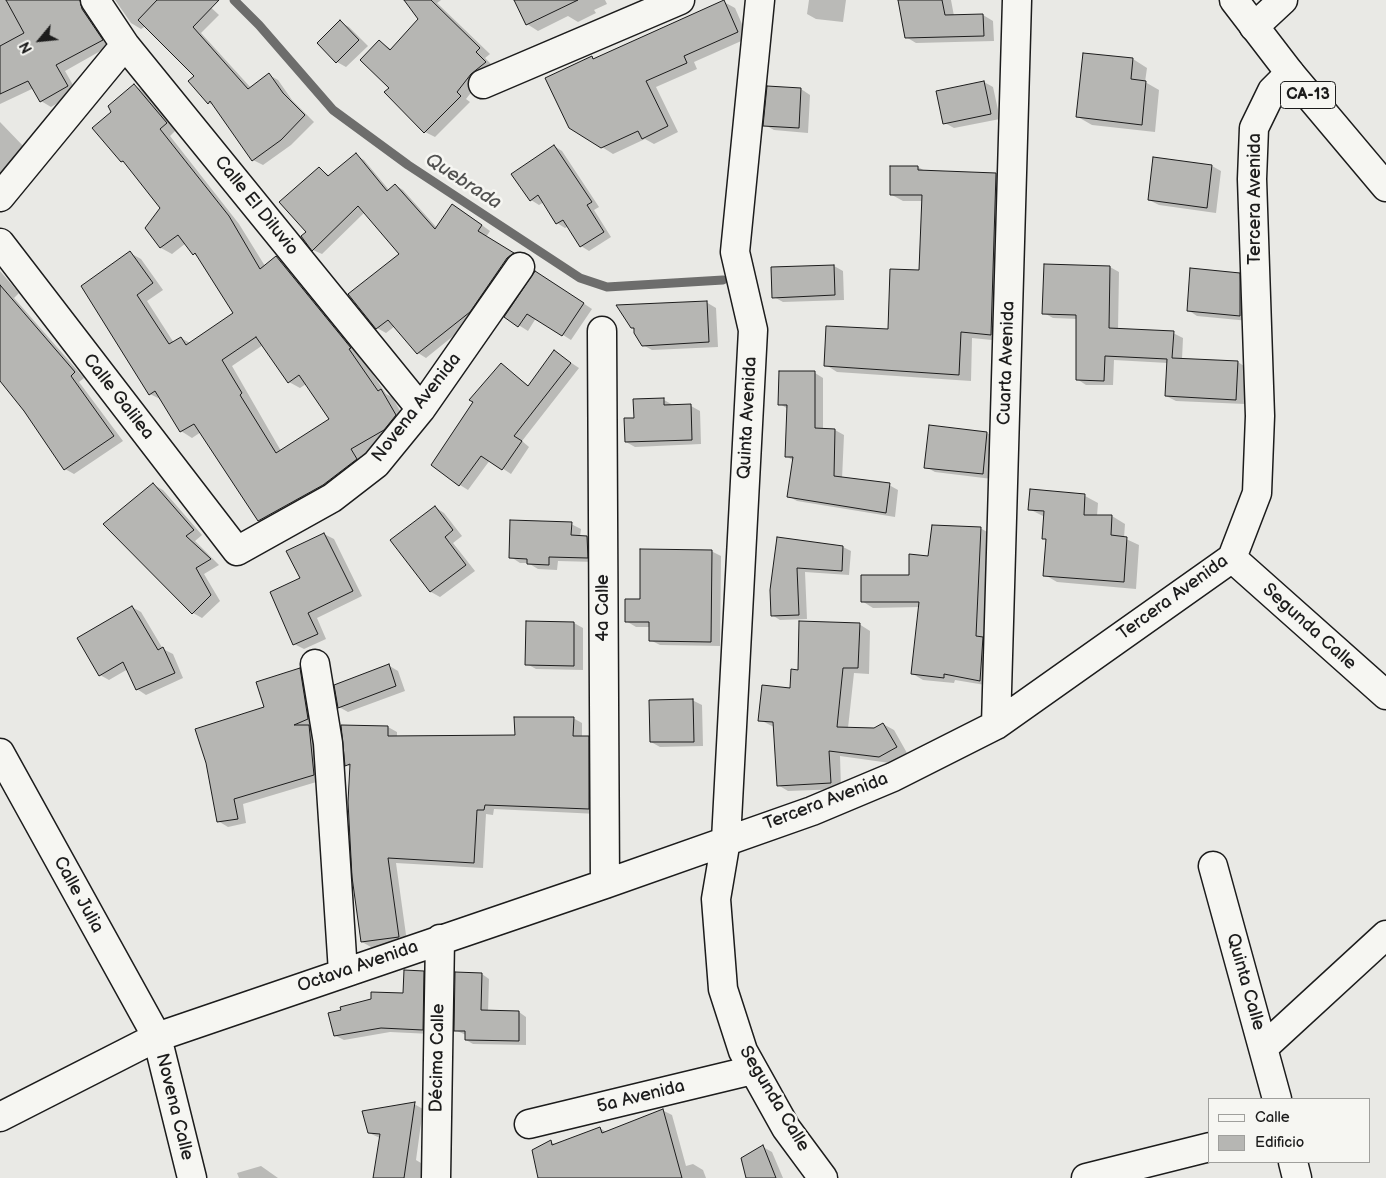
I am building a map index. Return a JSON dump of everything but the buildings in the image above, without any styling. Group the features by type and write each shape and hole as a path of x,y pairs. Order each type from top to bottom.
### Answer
{"street":[{"name":"Calle El Diluvio","path":"95,0 125,45 421,408"},
{"path":"483,84 680,0"},
{"name":"Quinta Avenida","path":"726,840 753,330 735,252 760,0"},
{"name":"Cuarta Avenida","path":"996,725 1016,0"},
{"name":"CA-13","path":"1234,0 1290,73 1386,188"},
{"path":"1254,27 1283,0"},
{"path":"0,197 125,45"},
{"name":"Tercera Avenida","path":"726,840 812,811 866,788 996,725 1232,558 1257,494 1260,416 1252,179 1254,128 1272,91 1290,73"},
{"name":"Calle Galilea","path":"0,242 237,551"},
{"name":"Novena Avenida","path":"237,551 332,498 376,464 421,408 520,267"},
{"name":"4a Calle","path":"602,331 605,884"},
{"name":"Segunda Calle","path":"1232,558 1386,695"},
{"path":"315,664 328,743 343,972"},
{"name":"Calle Julia","path":"0,753 157,1037"},
{"name":"Octava Avenida","path":"0,1117 157,1037 605,884 726,840"},
{"name":"Segunda Calle","path":"726,840 716,899 723,989 743,1051 753,1070 786,1128 823,1178"},
{"name":"Quinta Calle","path":"1212,866 1277,1098"},
{"path":"1263,1048 1386,935"},
{"name":"Décima Calle","path":"436,1178 440,939"},
{"name":"Novena Calle","path":"157,1037 192,1178"},
{"name":"5a Avenida","path":"529,1124 753,1070"},
{"path":"1086,1178 1208,1148"},
{"path":"1293,1163 1297,1178"}],"waterway":[{"name":"Quebrada","path":"234,0 259,25 333,110 408,165 580,278 607,287 723,280"}]}
